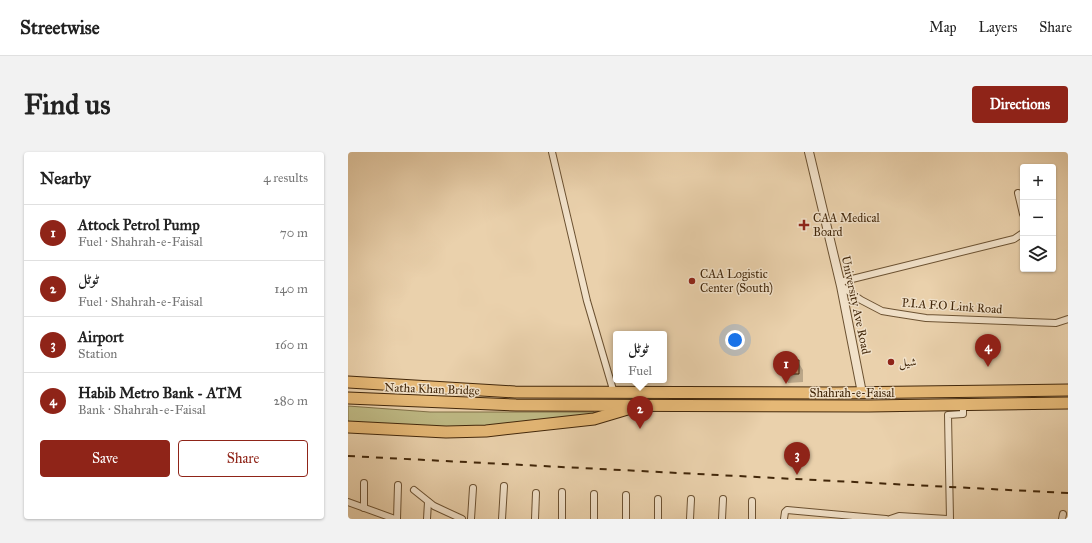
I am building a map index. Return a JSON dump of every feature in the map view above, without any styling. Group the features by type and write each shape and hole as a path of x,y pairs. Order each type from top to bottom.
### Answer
{"highway":[{"name":"Natha Khan Bridge","path":"348,382 515,392 614,394"},
{"name":"Shahrah-e-Faisal","path":"614,394 1068,390"},
{"name":"Natha Khan Bridge","path":"348,398 516,405"},
{"name":"Shahrah-e-Faisal","path":"516,405 964,405 1068,403"},
{"path":"348,427 446,432 486,431 594,419 640,405"}],"street":[{"path":"552,152 587,301 614,394"},
{"name":"University Ave Road","path":"809,152 840,284 862,392"},
{"path":"1018,193 1020,201"},
{"path":"840,284 1014,239 1020,234"},
{"name":"P.I.A F.O Link Road","path":"840,284 861,300 882,311 926,318 1056,323 1068,319"},
{"path":"950,519 948,415 963,414 964,405"},
{"path":"364,483 364,508"},
{"path":"348,502 396,519 398,485"},
{"path":"502,519 504,486"},
{"path":"471,519 473,488"},
{"path":"414,490 428,502 462,519"},
{"path":"562,492 562,519"},
{"path":"535,519 536,493"},
{"path":"594,494 594,519"},
{"path":"626,495 626,519"},
{"path":"658,499 658,519"},
{"path":"690,519 691,499"},
{"path":"722,519 723,499"},
{"path":"428,502 428,519"},
{"path":"752,502 752,519"},
{"path":"784,519 787,510 868,518 890,519 899,516 947,519"},
{"path":"807,512 807,519"}],"shaded area":[{"path":"348,406 430,412 594,412 594,417 445,430 348,424"}],"building":[{"path":"785,356 795,356 795,360 799,360 799,374 782,374 782,360 785,360"}],"railway":[{"path":"348,456 1068,493"}],"place":[{"name":"CAA Medical Board","path":"804,225"},
{"name":"CAA Logistic Center (South)","path":"692,281"},
{"name":"شیل","path":"891,362"},
{"name":"Habib Metro Bank - ATM","path":"988,367"},
{"name":"Attock Petrol Pump","path":"786,384"},
{"name":"ٹوٹل","path":"640,429"},
{"name":"Airport","path":"797,475"}]}
